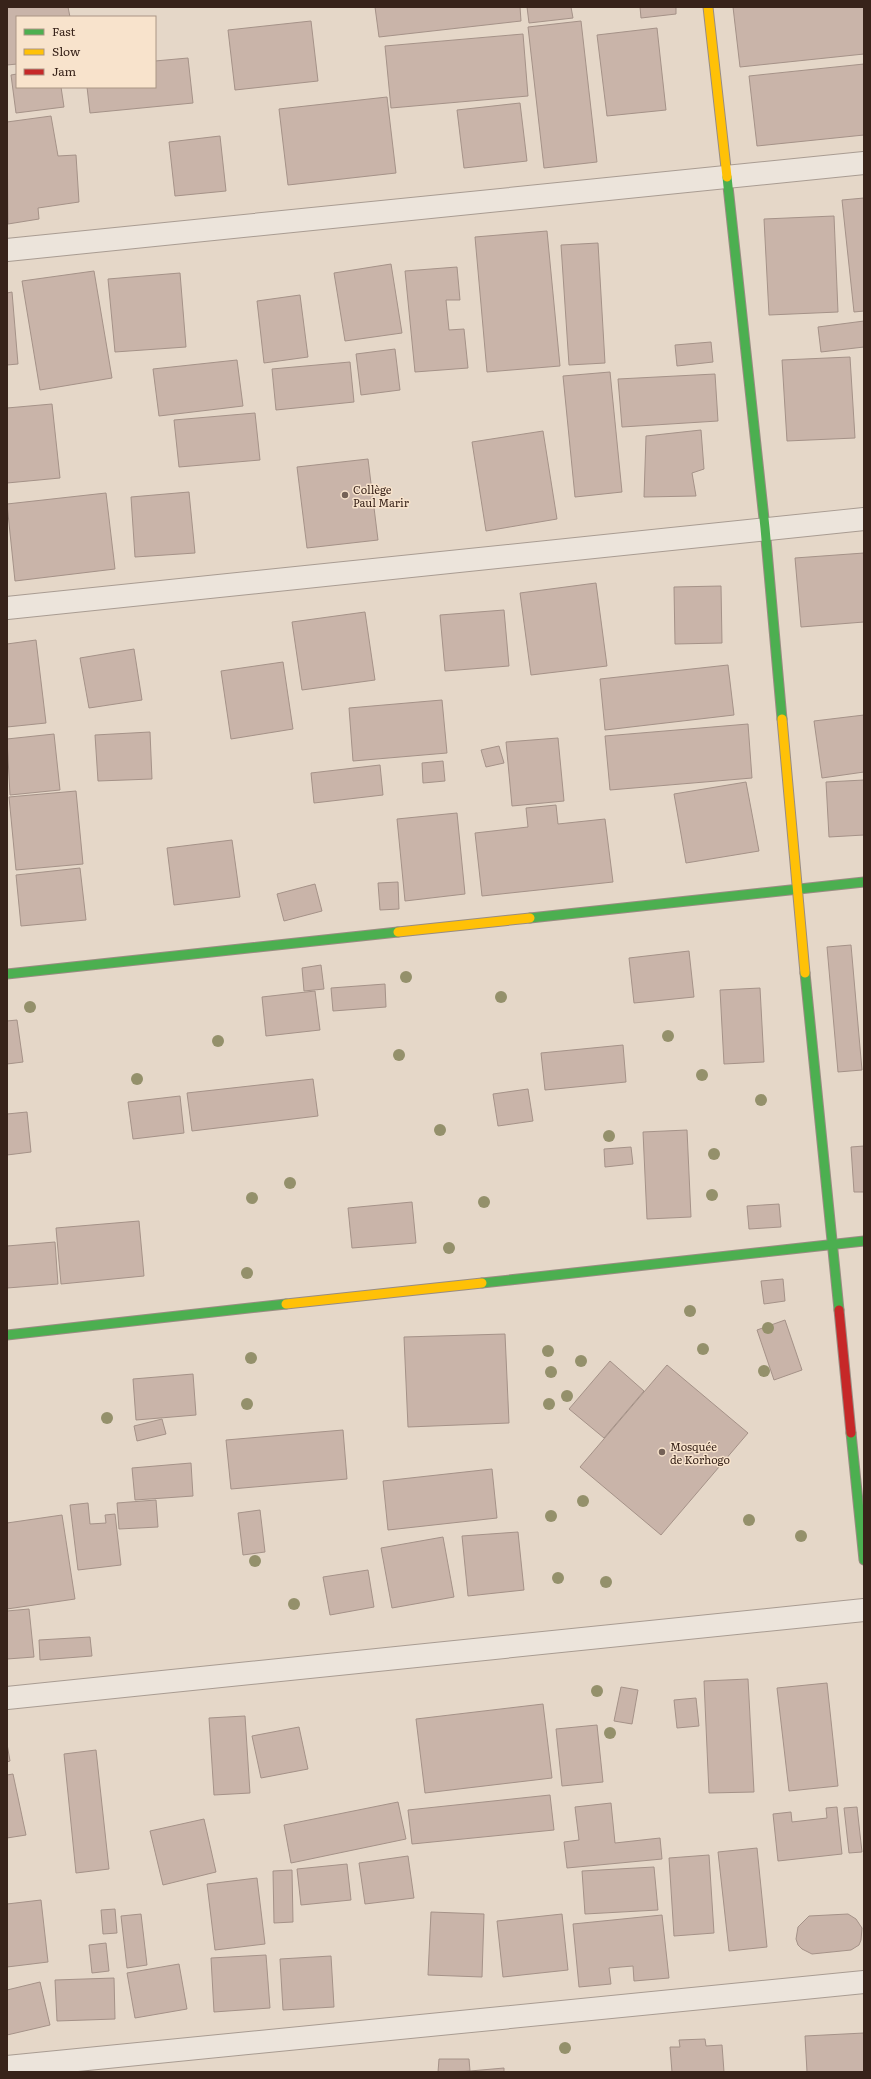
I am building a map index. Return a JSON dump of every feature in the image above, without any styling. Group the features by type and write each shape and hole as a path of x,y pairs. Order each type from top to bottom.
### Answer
{"street":[{"path":"708,7 725,177 765,528 797,889 864,1560"},
{"path":"7,250 864,164"},
{"path":"7,608 765,528 864,519"},
{"path":"7,974 864,882"},
{"path":"7,1335 864,1241"},
{"path":"7,1698 864,1610"},
{"path":"7,2067 864,1982"}],"building":[{"path":"7,7 68,7 70,16 16,16 16,64 7,65"},
{"path":"375,7 520,7 521,21 379,37"},
{"path":"527,7 571,7 573,18 529,23"},
{"path":"640,7 676,7 676,14 641,18"},
{"path":"733,7 864,7 864,54 740,67"},
{"path":"311,21 318,81 235,90 228,30"},
{"path":"581,21 597,162 544,168 528,27"},
{"path":"657,28 666,110 607,116 597,35"},
{"path":"523,34 528,96 391,108 385,46"},
{"path":"188,58 193,103 90,113 87,88 156,88 156,61"},
{"path":"864,64 864,135 757,146 749,76"},
{"path":"16,74 16,88 61,88 64,107 16,113 11,75"},
{"path":"387,97 396,173 288,185 279,109"},
{"path":"520,103 527,161 464,168 457,110"},
{"path":"51,116 58,156 76,155 79,202 38,208 39,219 8,224 7,122"},
{"path":"220,136 226,191 175,196 169,142"},
{"path":"864,198 864,311 854,312 842,200"},
{"path":"834,216 838,312 769,315 764,219"},
{"path":"547,231 560,366 487,372 475,237"},
{"path":"598,243 605,363 569,365 561,245"},
{"path":"391,264 402,333 345,341 334,273"},
{"path":"457,267 460,300 446,300 449,330 464,329 468,368 415,372 405,271"},
{"path":"94,271 112,378 40,390 22,281"},
{"path":"180,273 186,347 115,352 108,279"},
{"path":"12,292 18,364 7,365 7,293"},
{"path":"300,295 308,357 264,363 257,301"},
{"path":"864,321 864,347 821,352 818,327"},
{"path":"711,342 713,362 677,366 675,345"},
{"path":"395,349 400,390 361,395 356,354"},
{"path":"850,357 855,438 787,441 782,360"},
{"path":"237,360 243,406 159,416 153,369"},
{"path":"350,362 354,402 276,410 272,369"},
{"path":"610,372 622,492 575,497 563,376"},
{"path":"715,374 718,421 622,427 618,379"},
{"path":"52,404 60,478 7,483 7,408"},
{"path":"255,413 260,460 179,467 174,420"},
{"path":"701,430 704,469 692,473 696,496 644,497 646,436"},
{"path":"543,431 557,519 486,531 472,442"},
{"path":"368,459 378,540 307,548 297,467"},
{"path":"189,492 195,553 135,557 131,497"},
{"path":"106,493 115,569 15,581 7,504"},
{"path":"864,553 864,622 801,627 795,558"},
{"path":"596,583 607,666 531,675 520,593"},
{"path":"721,586 722,643 675,644 674,587"},
{"path":"504,610 509,666 445,671 440,615"},
{"path":"365,612 375,680 302,690 292,622"},
{"path":"36,640 46,723 7,727 7,644"},
{"path":"134,649 142,700 89,708 80,658"},
{"path":"283,662 293,729 231,739 221,671"},
{"path":"728,665 734,715 605,730 600,679"},
{"path":"442,700 447,753 353,761 349,708"},
{"path":"864,715 864,772 822,778 814,721"},
{"path":"748,724 752,778 610,790 605,736"},
{"path":"150,732 152,779 98,781 95,735"},
{"path":"54,734 60,790 10,795 7,739"},
{"path":"558,738 564,801 512,806 506,742"},
{"path":"499,746 504,763 486,767 481,750"},
{"path":"443,761 445,781 423,783 422,763"},
{"path":"380,765 383,795 314,803 311,773"},
{"path":"864,780 864,835 829,837 826,782"},
{"path":"746,782 759,851 686,863 674,794"},
{"path":"76,791 83,864 16,870 9,797"},
{"path":"556,805 558,824 605,819 613,882 482,896 475,833 528,827 526,808"},
{"path":"457,813 465,894 405,901 397,819"},
{"path":"232,840 240,897 174,905 167,848"},
{"path":"80,868 86,920 21,926 16,875"},
{"path":"398,882 399,909 380,910 378,883"},
{"path":"315,884 322,911 284,921 277,894"},
{"path":"851,945 862,1070 838,1072 827,947"},
{"path":"689,951 694,997 634,1003 629,958"},
{"path":"321,965 324,989 304,991 302,968"},
{"path":"385,984 386,1007 333,1011 331,988"},
{"path":"760,988 764,1062 724,1064 720,990"},
{"path":"315,991 320,1030 266,1036 262,997"},
{"path":"17,1020 23,1062 7,1064 7,1021"},
{"path":"623,1045 626,1082 545,1090 541,1053"},
{"path":"313,1079 318,1116 192,1131 187,1093"},
{"path":"528,1089 533,1121 498,1126 493,1094"},
{"path":"180,1096 184,1133 133,1139 128,1102"},
{"path":"27,1112 31,1152 7,1155 7,1114"},
{"path":"687,1130 691,1217 647,1219 643,1132"},
{"path":"864,1146 864,1192 854,1192 851,1147"},
{"path":"631,1147 633,1164 605,1167 604,1149"},
{"path":"412,1202 416,1243 352,1248 348,1208"},
{"path":"779,1204 781,1227 749,1229 747,1206"},
{"path":"139,1221 144,1276 61,1284 56,1228"},
{"path":"55,1242 58,1284 7,1288 7,1246"},
{"path":"783,1279 785,1301 764,1304 761,1281"},
{"path":"785,1320 802,1370 774,1380 757,1330"},
{"path":"505,1334 509,1423 408,1427 404,1337"},
{"path":"610,1361 644,1391 604,1438 569,1409"},
{"name":"Mosquée de Korhogo","path":"667,1365 748,1433 661,1535 580,1467"},
{"path":"193,1374 196,1415 136,1420 133,1379"},
{"path":"162,1419 166,1434 137,1441 134,1426"},
{"path":"343,1430 347,1479 231,1489 226,1440"},
{"path":"191,1463 193,1496 135,1500 132,1468"},
{"path":"492,1469 497,1518 388,1530 383,1481"},
{"path":"156,1500 158,1527 119,1529 117,1503"},
{"path":"88,1503 90,1524 106,1523 105,1515 115,1514 121,1565 78,1570 70,1505"},
{"path":"260,1510 265,1552 243,1555 238,1513"},
{"path":"62,1515 75,1599 7,1609 7,1523"},
{"path":"518,1532 524,1590 468,1596 462,1536"},
{"path":"443,1537 454,1597 392,1608 381,1548"},
{"path":"368,1570 374,1607 330,1615 323,1577"},
{"path":"29,1609 34,1657 7,1659 7,1611"},
{"path":"90,1637 92,1656 40,1660 39,1640"},
{"path":"748,1679 754,1792 709,1793 704,1681"},
{"path":"827,1683 838,1786 789,1791 777,1688"},
{"path":"621,1687 638,1690 632,1724 614,1721"},
{"path":"696,1698 699,1726 677,1728 674,1700"},
{"path":"543,1704 552,1778 425,1793 416,1719"},
{"path":"245,1716 250,1793 214,1795 209,1718"},
{"path":"597,1725 603,1782 562,1786 556,1729"},
{"path":"299,1727 308,1769 261,1778 252,1736"},
{"path":"7,1744 10,1761 7,1762"},
{"path":"96,1750 109,1869 76,1873 64,1754"},
{"path":"13,1774 26,1835 7,1838 7,1775"},
{"path":"550,1795 554,1830 412,1844 408,1810"},
{"path":"398,1802 406,1839 291,1863 284,1825"},
{"path":"611,1803 615,1843 660,1838 662,1859 567,1868 564,1842 579,1840 575,1807"},
{"path":"837,1807 842,1854 778,1861 773,1814 791,1812 792,1822 827,1818 826,1808"},
{"path":"857,1807 862,1852 849,1853 844,1808"},
{"path":"204,1819 216,1872 163,1885 150,1831"},
{"path":"757,1848 767,1947 729,1951 718,1852"},
{"path":"709,1855 714,1933 674,1936 669,1858"},
{"path":"408,1856 414,1898 365,1904 359,1863"},
{"path":"347,1864 351,1900 301,1905 297,1869"},
{"path":"654,1867 658,1910 585,1914 582,1871"},
{"path":"292,1870 293,1922 274,1923 273,1871"},
{"path":"257,1878 265,1944 215,1950 207,1884"},
{"path":"41,1900 48,1962 7,1967 7,1904"},
{"path":"115,1909 117,1933 103,1934 101,1910"},
{"path":"431,1912 484,1914 482,1977 428,1975"},
{"path":"141,1914 147,1965 127,1968 121,1916"},
{"path":"562,1914 568,1970 503,1977 497,1921"},
{"path":"848,1914 856,1919 862,1928 859,1945 851,1950 812,1954 802,1949 798,1945 796,1939 798,1927 809,1916"},
{"path":"662,1915 669,1978 634,1981 633,1966 609,1968 611,1984 579,1987 573,1924"},
{"path":"106,1943 109,1971 92,1973 89,1945"},
{"path":"266,1955 270,2008 214,2012 211,1958"},
{"path":"331,1956 334,2007 283,2010 280,1959"},
{"path":"179,1964 187,2009 135,2018 127,1973"},
{"path":"114,1978 115,2019 57,2021 55,1980"},
{"path":"40,1982 50,2025 7,2035 7,1990"},
{"path":"864,2033 864,2072 807,2072 805,2036"},
{"path":"705,2039 706,2046 722,2045 724,2072 672,2072 670,2047 680,2047 679,2040"},
{"path":"439,2059 469,2059 470,2071 438,2072"},
{"path":"504,2068 504,2072 461,2072 470,2071"}],"traffic: fast":[{"path":"727,177 765,528 782,719"},
{"path":"530,918 864,882"},
{"path":"7,974 398,932"},
{"path":"805,973 839,1310"},
{"path":"482,1283 864,1241"},
{"path":"7,1335 286,1304"},
{"path":"851,1433 864,1560"}],"traffic: slow":[{"path":"708,7 727,177"},
{"path":"782,719 805,973"},
{"path":"398,932 530,918"},
{"path":"286,1304 482,1283"}],"traffic: jam":[{"path":"839,1310 851,1433"}],"place":[{"name":"Collège Paul Marir","path":"345,495"},
{"name":"Mosquée de Korhogo","path":"662,1452"}]}
